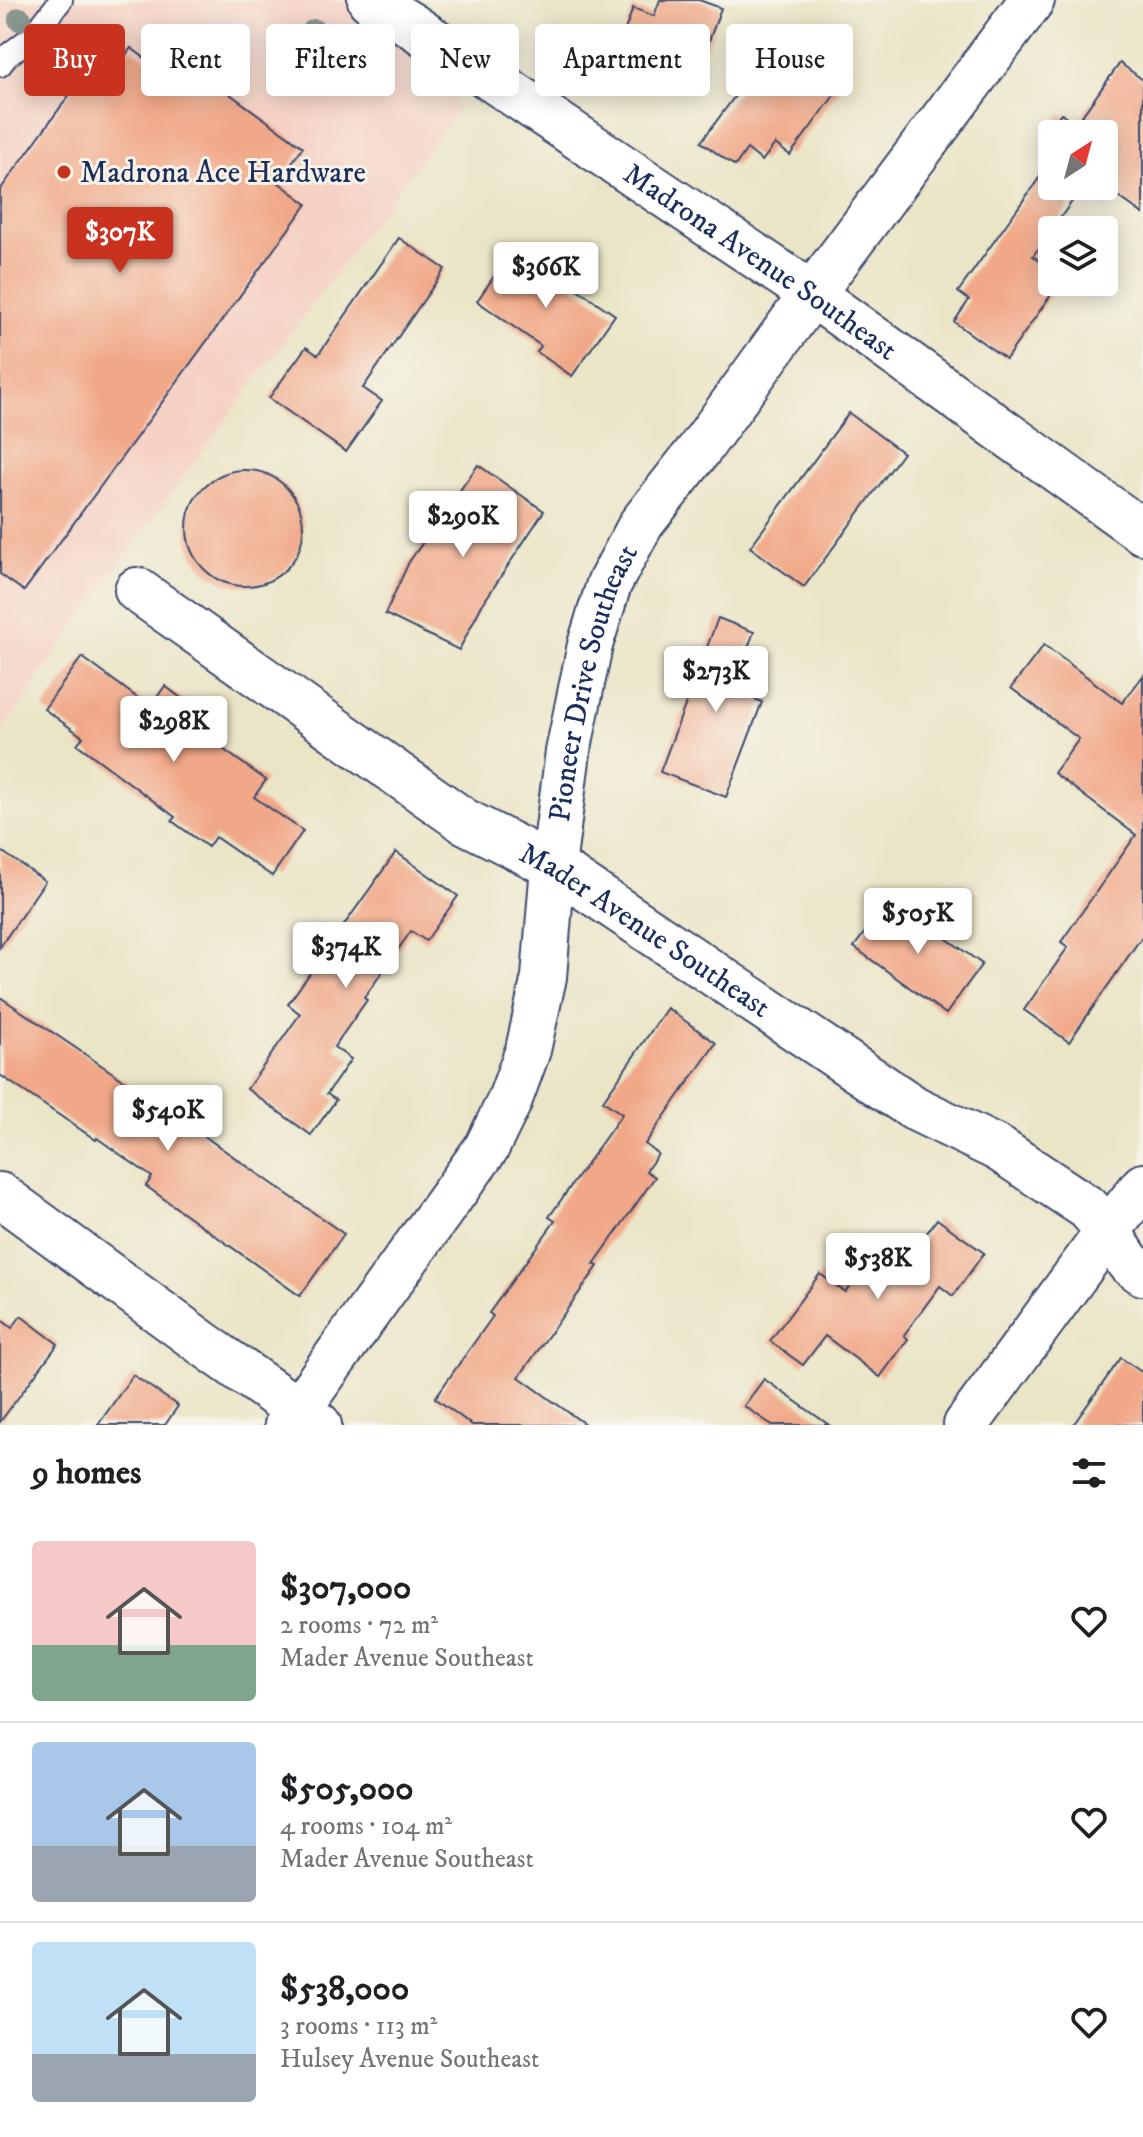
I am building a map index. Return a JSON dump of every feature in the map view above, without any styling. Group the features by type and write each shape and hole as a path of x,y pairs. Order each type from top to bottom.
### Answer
{"street":[{"name":"Madrona Avenue Southeast","path":"370,0 812,294 1143,532"},
{"name":"Pioneer Drive Southeast","path":"301,1420 487,1147 509,1102 528,1050 544,977 553,866 568,752 587,658 609,584 641,524 1032,0"},
{"name":"Mader Avenue Southeast","path":"137,590 464,821 553,866 914,1108 999,1149 1088,1208 1129,1263 1143,1273"},
{"path":"966,1425 1143,1186"},
{"path":"0,1195 205,1345 301,1420"}],"lane":[{"path":"2,53 33,36 61,0"}],"shaded area":[{"path":"0,0 411,0 422,24 411,24 411,96 454,96 459,108 126,553 0,733"}],"building":[{"path":"660,0 699,0 721,8 710,38 710,24 627,24 633,8 654,16"},
{"path":"131,48 141,55 141,96 233,96 303,147 278,182 307,204 24,591 0,574 0,190 69,96 125,96 125,56"},
{"path":"1120,63 1143,80 1143,214 1118,196 1118,120 1079,120"},
{"path":"735,96 834,96 790,155 775,144 762,161 747,149 735,166 701,142"},
{"path":"1061,113 1071,120 1056,120"},
{"path":"1038,180 1038,200 1073,200 1062,216 1038,216 1038,249 1033,256 1038,260 1038,296 1050,296 1006,359 954,322 969,300 958,292"},
{"path":"399,238 445,269 363,388 382,401 346,452 269,398 306,347 318,355"},
{"path":"515,246 615,315 572,376 537,352 541,346 477,301"},
{"path":"849,413 903,453 804,587 750,547"},
{"path":"478,465 544,511 482,605 459,650 385,614 409,562"},
{"path":"245,470 267,474 286,487 299,506 303,528 299,550 286,569 267,582 245,586 223,582 204,569 191,550 187,528 191,506 204,487 223,474"},
{"path":"718,618 754,632 747,650 756,654 741,694 762,702 726,797 660,772"},
{"path":"1044,645 1122,703 1143,676 1143,935 1069,1042 1024,1010 1068,947 1061,942 1136,835 1054,773 1079,739 1011,688"},
{"path":"82,657 150,707 165,686 205,716 195,729 266,780 254,797 303,831 272,876 215,837 208,847 172,821 175,817 77,744 83,737 44,709"},
{"path":"0,850 45,881 0,947"},
{"path":"396,852 458,896 426,941 411,931 364,998 367,1000 334,1047 351,1059 327,1094 336,1100 311,1135 247,1089 300,1014 288,1004"},
{"path":"890,898 982,964 946,1014 854,947"},
{"path":"0,997 344,1234 300,1296 146,1186 152,1177 0,1075"},
{"path":"667,1008 716,1043 645,1144 658,1154 646,1171 655,1177 594,1264 598,1266 519,1377 586,1425 472,1425 435,1398 493,1316 489,1313 555,1221 549,1217 622,1114 603,1101"},
{"path":"937,1219 984,1253 953,1296 940,1286 904,1335 908,1339 880,1377 825,1336 803,1365 770,1341 820,1274 845,1292 882,1242 907,1260"},
{"path":"21,1316 58,1344 0,1422 0,1319 12,1328"},
{"path":"1121,1358 1143,1373 1143,1425 1073,1425"},
{"path":"133,1375 178,1406 165,1425 98,1425"},
{"path":"764,1379 829,1425 772,1425 744,1406"}],"place":[{"name":"Madrona Ace Hardware","path":"64,172"}]}
